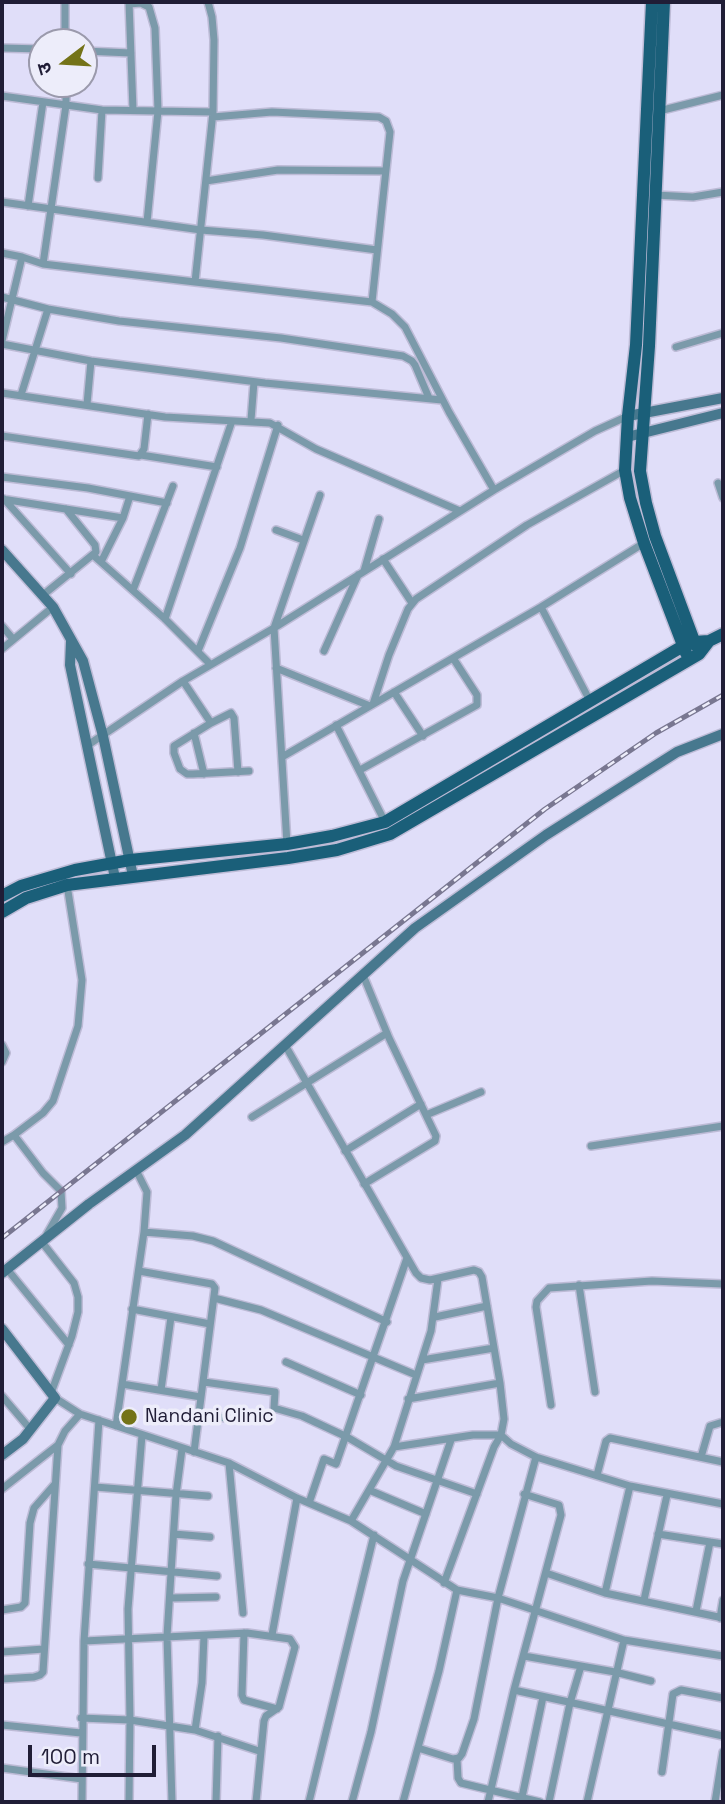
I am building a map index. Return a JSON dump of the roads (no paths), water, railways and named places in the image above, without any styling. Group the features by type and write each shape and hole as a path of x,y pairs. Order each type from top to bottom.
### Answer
{"main road":[{"path":"652,2 636,345 625,470 630,498 644,543 694,657"},
{"path":"664,2 640,471 655,536 688,644"},
{"path":"2,896 20,886 50,877 112,863 287,844 385,822 688,644 719,635"},
{"path":"2,912 26,898 66,885 300,856 337,850 390,834 694,657 719,635"}],"street":[{"path":"65,2 65,28"},
{"path":"195,282 213,114 214,40 208,2"},
{"path":"133,110 129,3 146,4 153,13 158,68 158,111 147,222"},
{"path":"2,48 28,49"},
{"path":"98,52 131,53"},
{"path":"659,111 723,95"},
{"path":"2,96 102,110 213,114 272,112 379,117 386,121 390,132 372,302"},
{"path":"43,264 66,98"},
{"path":"28,206 43,102"},
{"path":"97,178 102,110"},
{"path":"206,181 278,170 384,171"},
{"path":"656,195 704,196 723,192"},
{"path":"2,202 201,230 377,250"},
{"path":"2,253 43,264 372,302 392,314 405,327 442,400 494,490"},
{"path":"22,257 2,342 34,351 91,361 254,382 442,400"},
{"path":"2,297 48,309 120,321 292,339 403,356 415,365 429,398"},
{"path":"21,396 48,309"},
{"path":"676,347 723,333"},
{"path":"87,404 91,361"},
{"path":"251,420 254,382"},
{"path":"2,393 148,414 232,421 251,420 278,425 316,449 460,511"},
{"path":"88,745 210,664 274,628 494,490 595,431 628,416 723,398"},
{"path":"627,437 723,413"},
{"path":"141,454 148,414"},
{"path":"165,619 232,421"},
{"path":"198,652 240,548 278,425"},
{"path":"2,436 217,467"},
{"path":"371,705 412,603 527,525 625,470"},
{"path":"2,477 88,488 167,503"},
{"path":"718,483 723,498"},
{"path":"133,590 173,486"},
{"path":"287,844 274,628 320,495"},
{"path":"101,562 130,496"},
{"path":"3,499 123,517"},
{"path":"3,499 71,574"},
{"path":"43,595 96,552 95,545 66,509"},
{"path":"324,651 360,573 379,519"},
{"path":"276,530 303,540"},
{"path":"282,757 541,607 644,543"},
{"path":"2,550 53,607 83,660 103,736 132,876"},
{"path":"93,556 165,619 210,664"},
{"path":"383,559 412,603"},
{"path":"2,649 53,607"},
{"path":"541,607 590,701"},
{"path":"2,626 13,639"},
{"path":"71,639 70,665 115,878"},
{"path":"360,770 479,703 477,695 453,658"},
{"path":"276,667 371,705"},
{"path":"183,681 211,723"},
{"path":"394,692 423,736"},
{"path":"238,772 233,716 226,713 176,743 174,752 184,773 204,774 238,772 249,771"},
{"path":"336,726 385,822"},
{"path":"194,733 204,774"},
{"path":"69,1345 4,1271 73,1216 185,1135 415,928 546,835 677,752 723,734"},
{"path":"2,1142 43,1113 53,1101 78,1026 82,980 66,885"},
{"path":"363,975 436,1136 435,1141 365,1184"},
{"path":"252,1117 387,1033"},
{"path":"2,1045 6,1054 2,1062"},
{"path":"285,1045 345,1152 421,1278 439,1279 474,1270 479,1272 500,1383 503,1419 501,1435 494,1447 444,1583"},
{"path":"426,1115 481,1092"},
{"path":"345,1152 421,1104"},
{"path":"591,1146 723,1126"},
{"path":"14,1135 43,1173 61,1191 62,1208 43,1239"},
{"path":"116,1426 144,1232 146,1188 136,1170"},
{"path":"144,1232 193,1236 213,1241 387,1322"},
{"path":"3,1453 23,1440 55,1397 78,1312 75,1283 43,1239"},
{"path":"309,1503 324,1459 336,1464 347,1437 407,1258"},
{"path":"139,1271 212,1284 215,1287 194,1452"},
{"path":"351,1521 394,1447 435,1317 439,1279"},
{"path":"551,1405 536,1307 537,1301 549,1288 652,1281 723,1284"},
{"path":"579,1285 595,1392"},
{"path":"214,1298 261,1310 416,1375"},
{"path":"435,1317 487,1306"},
{"path":"132,1309 210,1324"},
{"path":"162,1391 171,1317"},
{"path":"2,1329 55,1397 78,1412 229,1463 297,1498 351,1521 457,1590 498,1598 624,1640 723,1656"},
{"path":"422,1360 494,1348"},
{"path":"286,1362 360,1395"},
{"path":"204,1382 275,1392 274,1408 302,1416 347,1437 396,1466 477,1494"},
{"path":"408,1399 500,1383"},
{"path":"122,1384 201,1397"},
{"path":"3,1399 31,1430"},
{"path":"2,1679 40,1675 43,1672 58,1445 78,1412"},
{"path":"200,1415 245,1420"},
{"path":"82,1802 84,1641 99,1420"},
{"path":"701,1457 710,1426 723,1422"},
{"path":"129,1802 127,1639 130,1569 142,1435"},
{"path":"394,1447 473,1436 501,1435 511,1444 536,1457 630,1486 723,1504"},
{"path":"597,1475 606,1441 610,1438 723,1462"},
{"path":"352,1802 409,1560 439,1481 451,1440"},
{"path":"2,1489 58,1445"},
{"path":"172,1802 167,1636 176,1495 182,1449"},
{"path":"457,1759 462,1754 474,1719 498,1598 536,1457"},
{"path":"229,1463 243,1613"},
{"path":"2,1610 21,1607 25,1603 30,1523 34,1508 55,1484"},
{"path":"605,1593 630,1486"},
{"path":"95,1487 208,1496"},
{"path":"369,1490 426,1514"},
{"path":"488,1802 514,1690 562,1509 559,1505 524,1494"},
{"path":"644,1600 667,1495"},
{"path":"272,1635 297,1498"},
{"path":"174,1534 210,1537"},
{"path":"658,1534 723,1544"},
{"path":"309,1802 374,1535"},
{"path":"696,1612 709,1542"},
{"path":"88,1564 217,1576"},
{"path":"546,1573 605,1593 722,1618 723,1600"},
{"path":"403,1802 439,1671 457,1590"},
{"path":"170,1598 216,1597"},
{"path":"84,1641 244,1633 290,1639 295,1647 277,1709 266,1716 264,1721 256,1802"},
{"path":"244,1633 244,1700 277,1709"},
{"path":"195,1730 202,1683 204,1636"},
{"path":"587,1802 624,1640"},
{"path":"2,1652 44,1649"},
{"path":"524,1656 651,1681"},
{"path":"549,1802 570,1703 581,1666"},
{"path":"514,1690 723,1736"},
{"path":"662,1772 673,1694 677,1690 723,1698"},
{"path":"522,1800 543,1697"},
{"path":"81,1718 130,1720 195,1730 259,1751"},
{"path":"2,1724 81,1732"},
{"path":"216,1802 218,1736"},
{"path":"418,1748 457,1759"},
{"path":"715,1802 723,1752"},
{"path":"457,1759 459,1781 522,1800 540,1802"},
{"path":"2,1768 82,1779"}],"railway":[{"path":"2,1238 545,809 656,733 723,695"}],"place":[{"name":"Nandani Clinic","path":"129,1417"}]}
